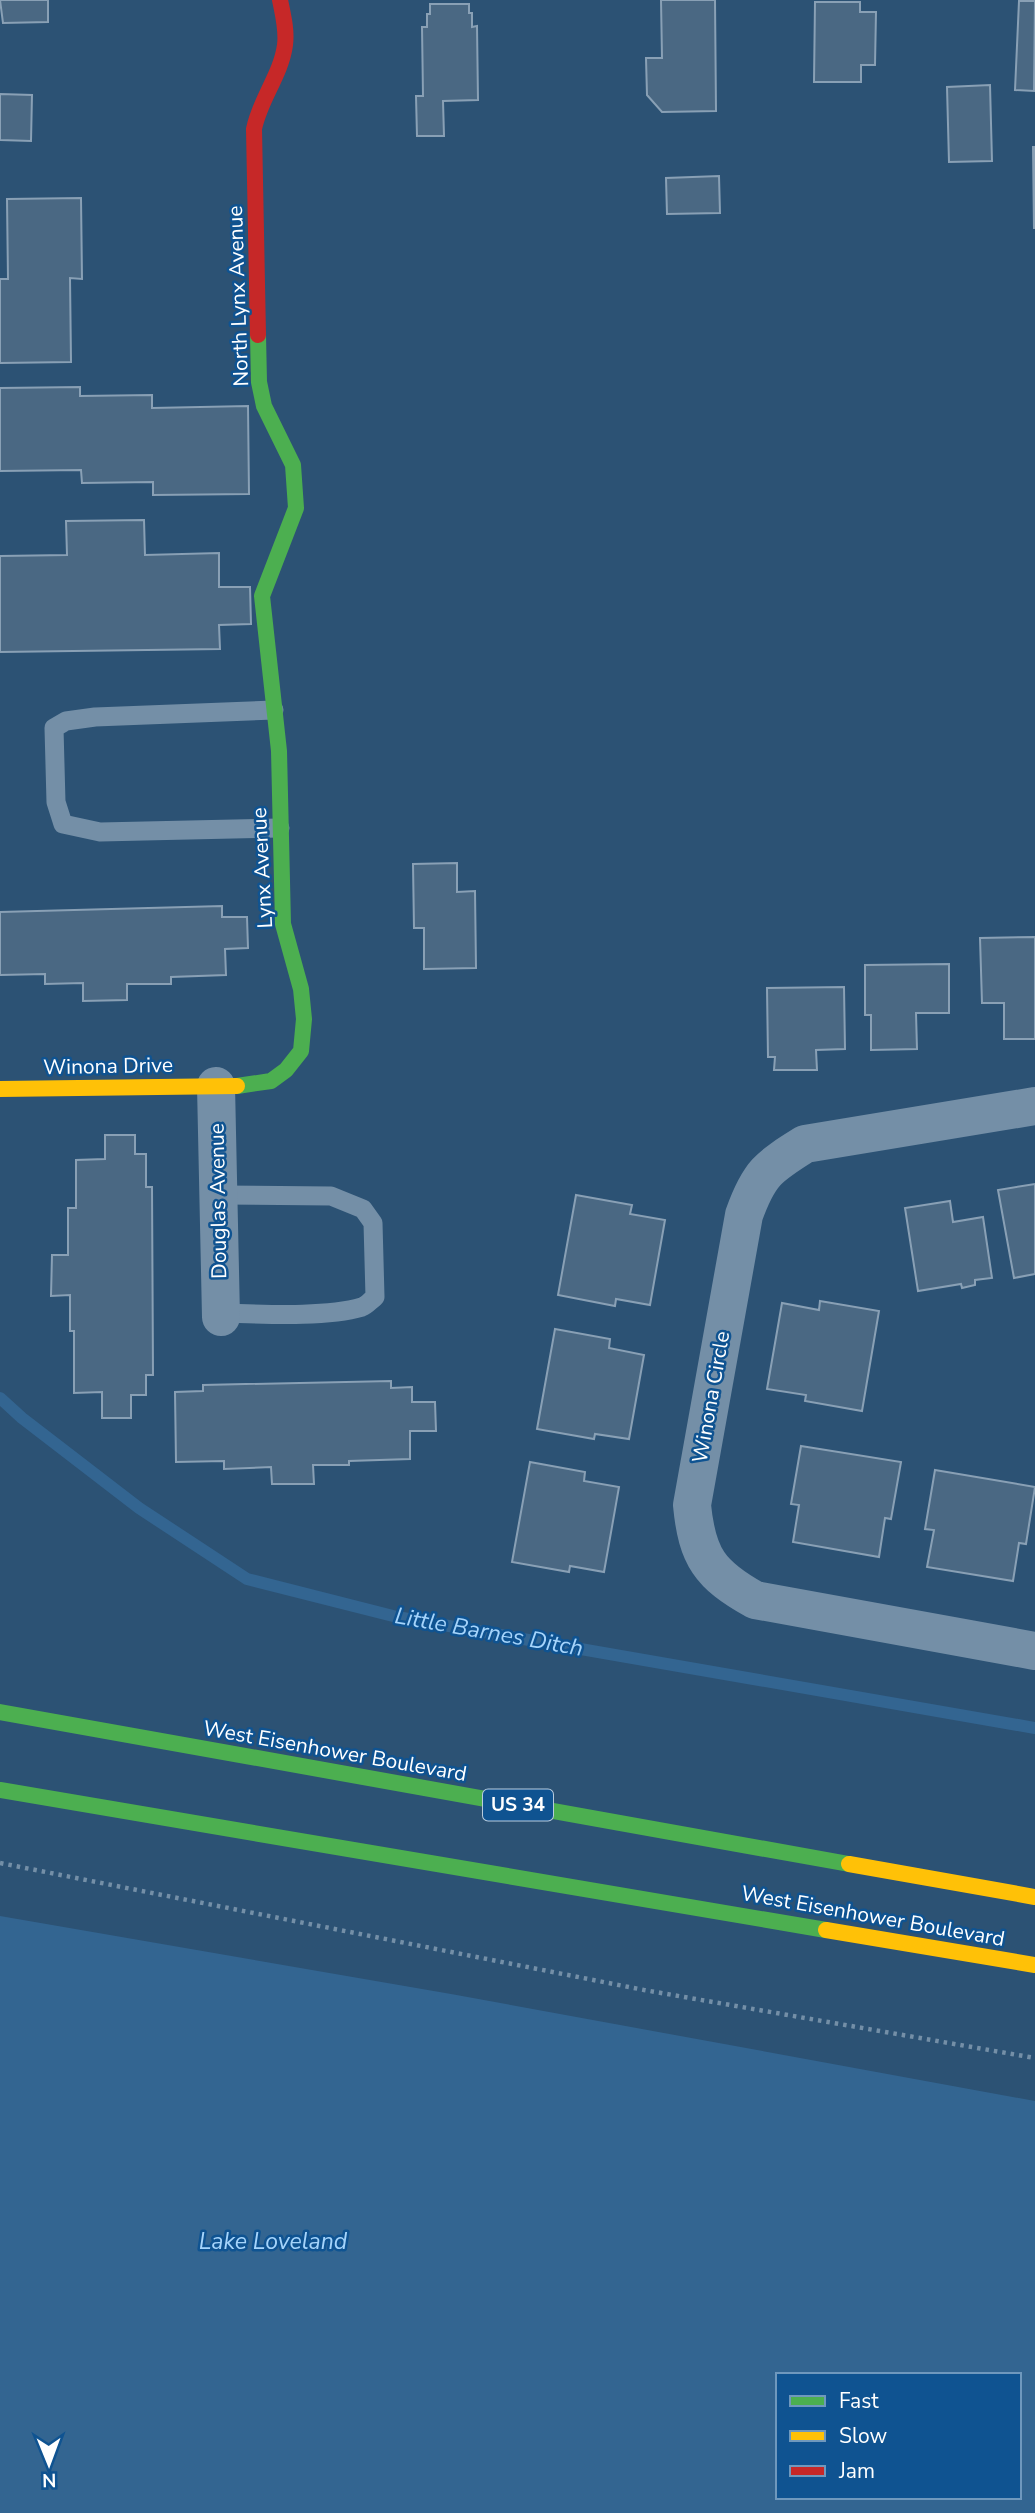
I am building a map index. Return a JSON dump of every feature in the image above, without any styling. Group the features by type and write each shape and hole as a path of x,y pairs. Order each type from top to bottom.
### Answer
{"main road":[{"name":"North Lynx Avenue","path":"279,751 262,596 296,508 293,465 264,406 259,382 254,129 256,113 282,60 286,41 280,0"},
{"name":"Lynx Avenue","path":"216,1086 233,1087 271,1081 286,1070 301,1051 304,1018 301,989 283,924 279,751"},
{"name":"Winona Drive","path":"0,1089 216,1086"},
{"name":"West Eisenhower Boulevard","path":"0,1712 1035,1897"},
{"name":"West Eisenhower Boulevard","path":"0,1790 1035,1965"}],"street":[{"name":"Douglas Avenue","path":"216,1086 221,1315"},
{"name":"Winona Circle","path":"1035,1106 805,1144 773,1164 754,1187 744,1215 692,1505 694,1531 705,1559 727,1584 755,1600 1035,1651"}],"lane":[{"path":"274,710 95,717 66,721 54,728 56,802 63,824 100,832 280,828"},
{"path":"218,1195 331,1196 348,1200 363,1209 373,1223 374,1297 365,1306 343,1310 221,1315"}],"path":[{"path":"0,1863 644,1990 1035,2058"}],"water":[{"name":"Lake Loveland","path":"0,1916 451,1994 1035,2101 1035,2513 0,2513"}],"building":[{"path":"0,0 48,0 48,22 3,23"},
{"path":"661,0 715,0 716,111 662,112 647,95 646,58 662,58"},
{"path":"1019,1 1035,1 1034,91 1015,90"},
{"path":"815,2 860,2 860,12 876,12 875,65 861,65 861,82 814,82"},
{"path":"430,4 469,4 472,27 477,26 478,100 443,101 444,136 417,136 416,96 423,96 422,27 427,27"},
{"path":"990,85 992,161 949,162 947,87"},
{"path":"0,94 32,95 31,141 0,140"},
{"path":"1035,147 1035,228 1034,228"},
{"path":"719,176 720,213 667,214 666,178"},
{"path":"81,198 82,279 70,278 71,362 0,363 0,279 8,279 7,199"},
{"path":"80,387 80,396 152,395 152,408 248,406 249,494 153,495 153,482 82,483 81,470 0,471 0,388"},
{"path":"144,520 145,555 219,553 219,587 250,587 251,624 219,625 220,649 0,652 0,556 67,555 66,521"},
{"path":"457,863 457,892 475,891 476,968 424,969 424,928 414,928 413,864"},
{"path":"222,906 222,917 247,917 248,948 225,949 226,975 171,977 171,984 127,984 127,1000 83,1001 83,983 45,984 45,974 0,975 0,912"},
{"path":"1035,937 1035,1039 1004,1039 1004,1003 982,1003 980,938"},
{"path":"949,964 949,1013 916,1013 917,1049 871,1050 871,1015 865,1015 865,965"},
{"path":"844,987 845,1049 816,1050 817,1070 774,1070 775,1057 768,1057 767,988"},
{"path":"105,1135 135,1135 135,1154 146,1154 146,1187 152,1187 153,1375 146,1375 146,1395 131,1395 131,1418 102,1418 102,1392 74,1393 74,1331 70,1331 70,1295 51,1296 52,1255 68,1255 68,1208 76,1208 76,1160 105,1159"},
{"path":"1035,1184 1035,1274 1014,1278 998,1190"},
{"path":"576,1195 632,1205 630,1214 665,1220 650,1305 616,1299 615,1306 558,1295"},
{"path":"950,1201 953,1222 983,1217 992,1278 975,1280 975,1285 962,1288 961,1284 918,1291 905,1208"},
{"path":"820,1301 879,1311 862,1411 805,1401 806,1395 767,1389 782,1303 819,1310"},
{"path":"555,1329 610,1339 609,1348 644,1355 629,1439 595,1434 594,1439 537,1429"},
{"path":"391,1381 391,1388 412,1387 412,1402 435,1402 436,1431 410,1431 410,1459 349,1461 349,1465 313,1465 314,1484 272,1484 271,1467 224,1469 224,1461 176,1462 175,1392 203,1391 203,1385"},
{"path":"801,1446 901,1462 891,1519 885,1518 879,1557 793,1542 799,1505 791,1504"},
{"path":"530,1462 585,1472 584,1481 619,1487 604,1572 570,1566 569,1572 512,1562"},
{"path":"935,1470 1035,1487 1026,1544 1019,1543 1013,1581 927,1567 934,1530 925,1529"}],"waterway":[{"name":"Little Barnes Ditch","path":"0,1398 139,1508 247,1579 397,1617 1035,1728"}],"traffic: fast":[{"path":"237,1086 271,1081 286,1070 301,1051 304,1019 301,989 283,924 279,751 262,596 296,508 293,465 264,406 259,382 258,335"},
{"path":"0,1712 849,1864"},
{"path":"0,1790 826,1930"}],"traffic: slow":[{"path":"0,1089 237,1086"},
{"path":"849,1864 1035,1897"},
{"path":"826,1930 1035,1965"}],"traffic: jam":[{"path":"258,335 254,129 283,56 285,28 280,0"}]}
